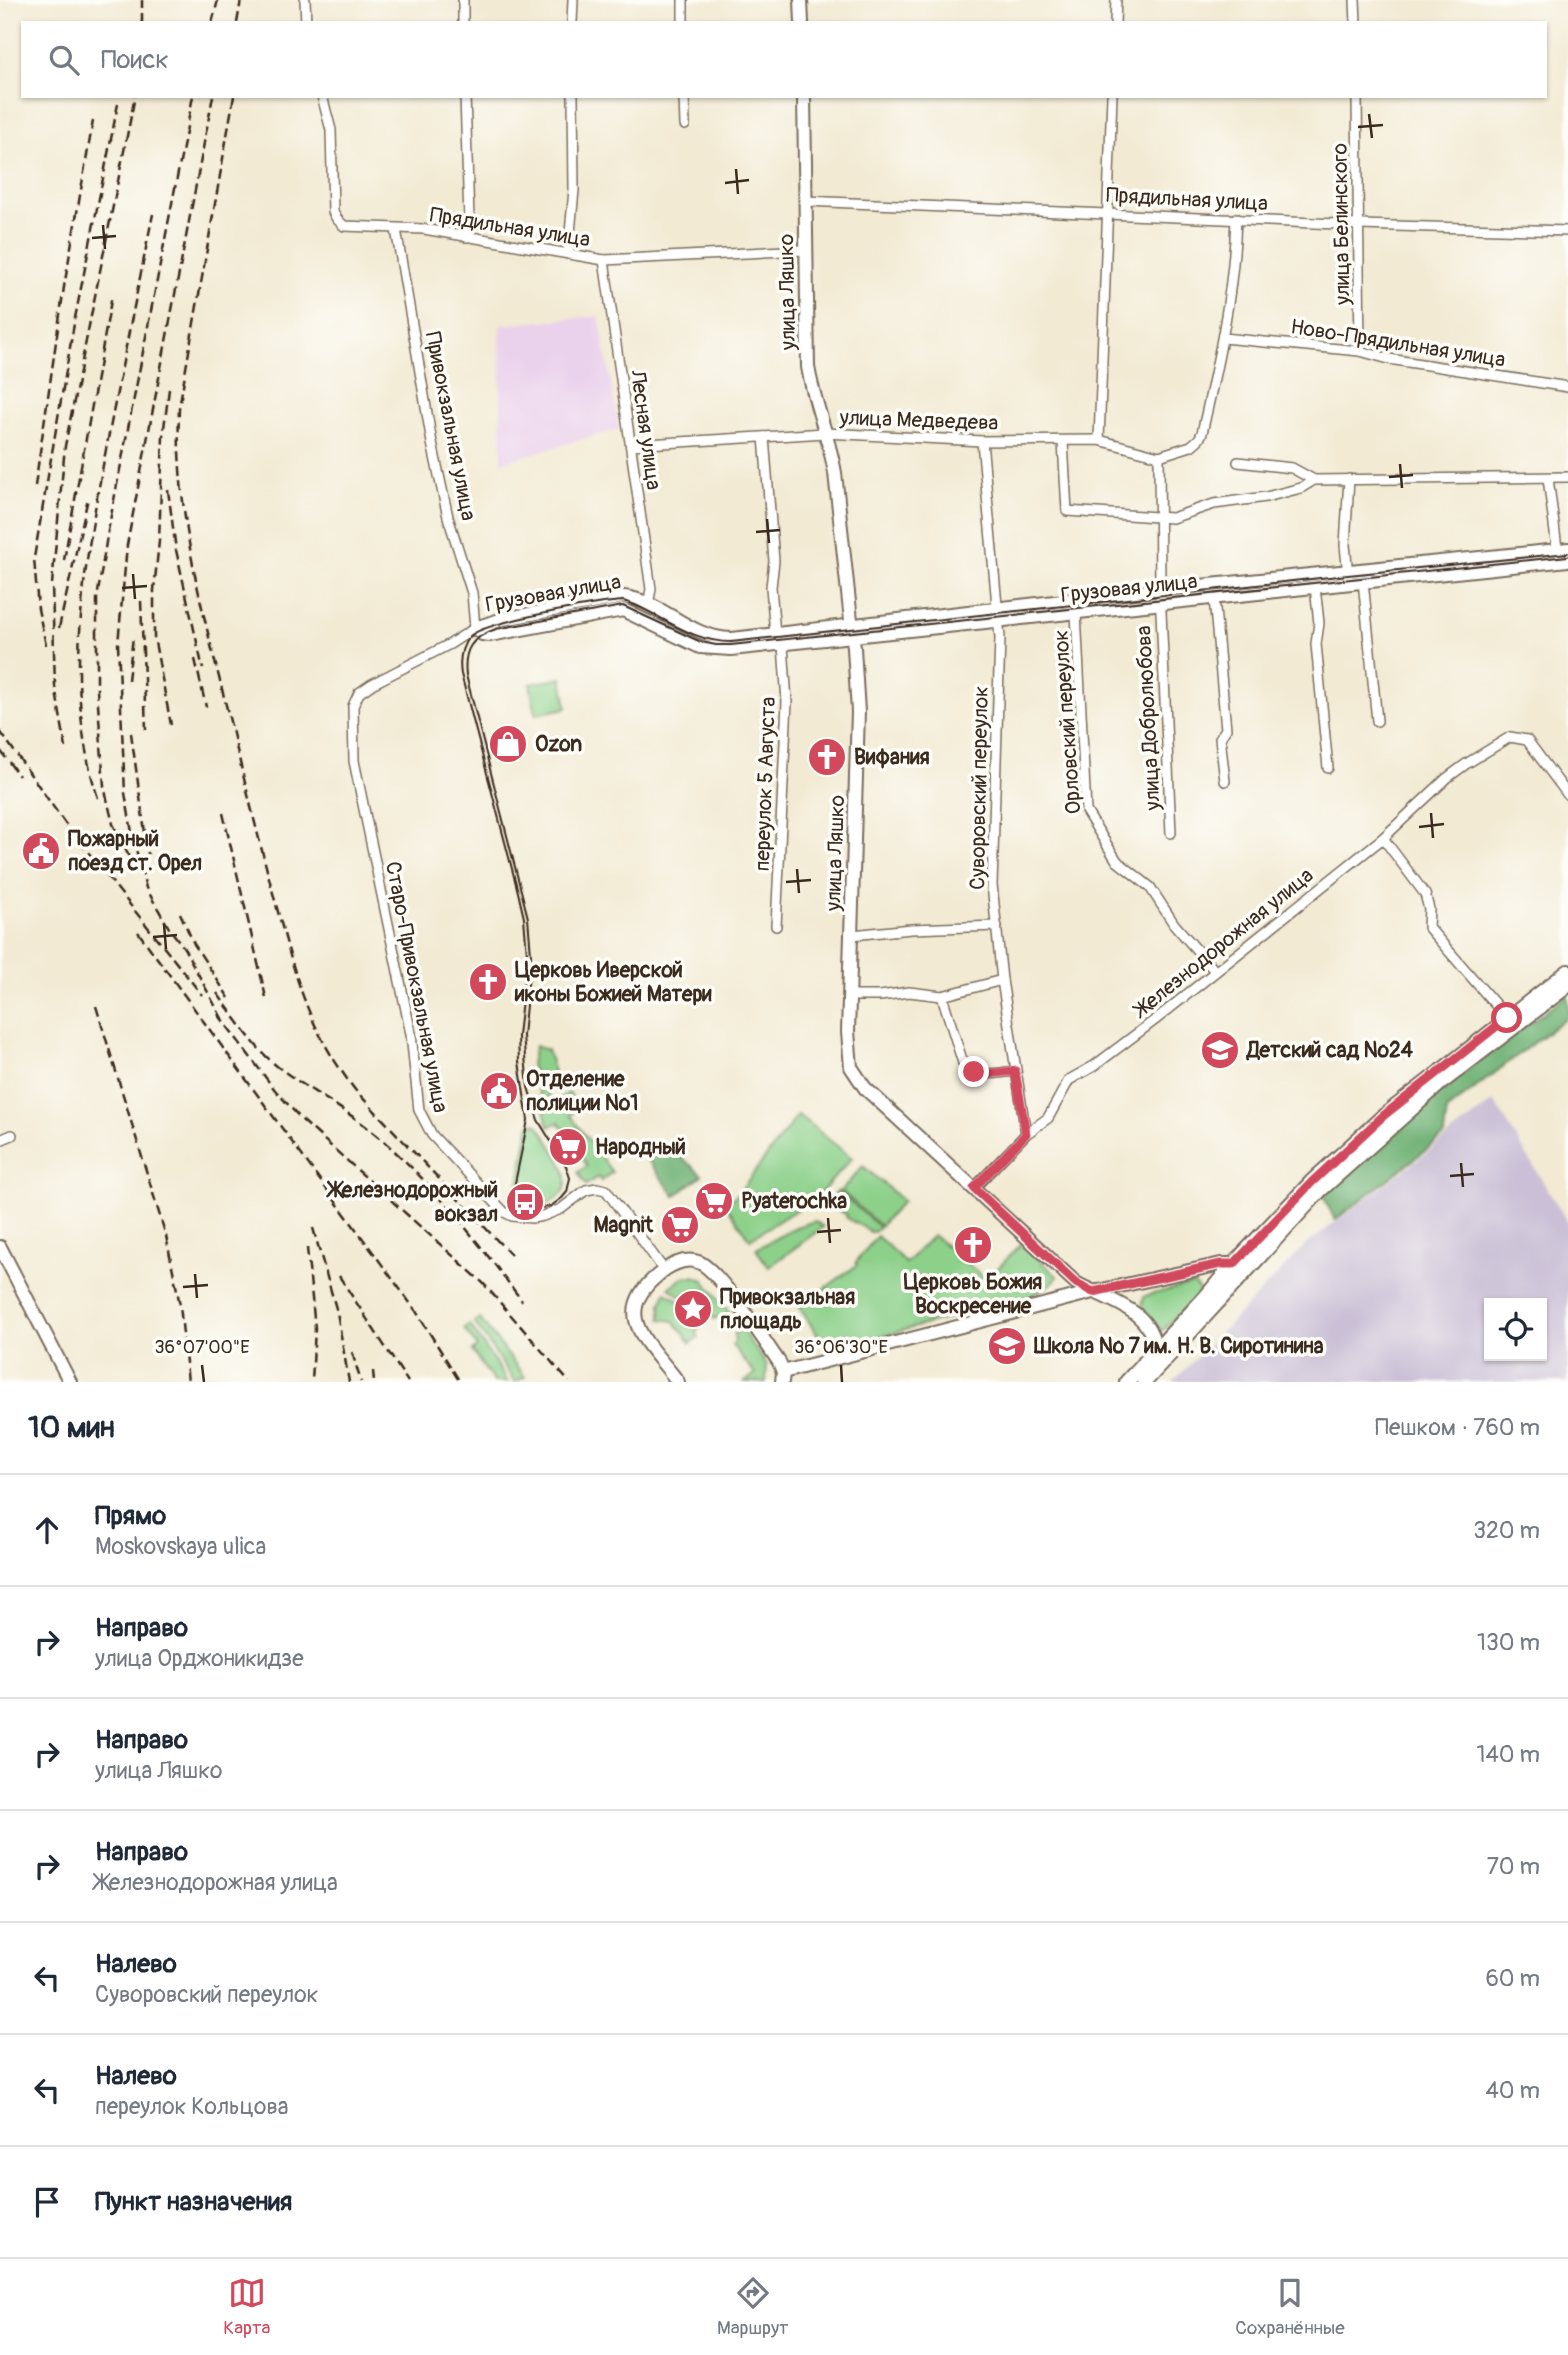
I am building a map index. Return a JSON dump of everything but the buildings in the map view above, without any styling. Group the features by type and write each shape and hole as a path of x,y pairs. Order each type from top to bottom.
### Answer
{"main road":[{"path":"1144,1382 1312,1182 1383,1116 1568,972"},
{"path":"1127,1382 1206,1297 1391,1126 1439,1084 1568,985"}],"street":[{"path":"305,0 306,21"},
{"path":"463,0 463,21"},
{"path":"572,21 573,0"},
{"path":"683,0 683,21"},
{"path":"801,0 802,21"},
{"path":"1115,21 1116,0"},
{"path":"1355,0 1356,21"},
{"name":"Прядильная улица","path":"323,98 331,130 333,212 344,226 424,229 604,260 805,250"},
{"path":"465,98 469,219 466,237"},
{"path":"568,254 575,190 573,98"},
{"path":"684,98 685,125"},
{"name":"улица Ляшко","path":"804,98 808,367 835,473 858,712 848,1046 850,1060 856,1077 865,1088 1076,1283 1133,1311 1150,1331 1155,1350"},
{"path":"1099,440 1112,98"},
{"name":"улица Белинского","path":"1357,98 1360,351"},
{"name":"Прядильная улица","path":"805,201 1360,225 1568,230"},
{"path":"1159,456 1191,446 1199,439 1223,338 1235,265 1236,218"},
{"name":"Привокзальная улица","path":"396,229 432,443 448,517 472,593 475,628"},
{"name":"Лесная улица","path":"604,260 651,589 648,605"},
{"name":"Ново-Прядильная улица","path":"1223,338 1360,351 1389,359 1568,387"},
{"name":"улица Медведева","path":"631,445 825,433 982,441 1099,440 1159,456"},
{"name":"переулок 5 Августа","path":"764,437 774,561 771,587 787,702 776,926"},
{"name":"Суворовский переулок","path":"982,441 999,615 992,885 1002,980 1026,1134"},
{"path":"1063,442 1067,511 1180,517 1214,504 1266,497 1301,488 1314,480"},
{"name":"улица Добролюбова","path":"1159,456 1160,597 1171,833"},
{"path":"1238,462 1292,468 1314,480 1568,477"},
{"path":"1548,478 1563,555"},
{"path":"1348,577 1345,545 1349,480"},
{"name":"Грузовая улица","path":"779,639 715,638 631,598 615,598 503,618 475,628 482,634 490,635 623,610 684,640 708,648 731,649 779,639 1563,555"},
{"name":"Грузовая улица","path":"999,615 1076,613 1160,597 1214,598 1315,587 1348,577 1363,582 1563,555"},
{"path":"1363,582 1377,720"},
{"path":"1315,587 1319,623 1316,644 1328,768"},
{"path":"1214,598 1226,729 1220,738 1224,781"},
{"name":"Орловский переулок","path":"1076,613 1086,811 1117,861 1150,887 1174,924 1214,971"},
{"name":"Старо-Привокзальная улица","path":"475,628 450,644 372,684 359,693 353,706 354,761 411,1034 417,1101 422,1118 432,1135 504,1212 512,1216 532,1218 552,1213 586,1190 597,1188 606,1191 664,1269"},
{"name":"Железнодорожная улица","path":"974,1188 1026,1134 1048,1118 1069,1080 1094,1066 1145,1028 1384,838 1447,778 1510,737 1527,740 1568,795"},
{"path":"1384,838 1425,894 1429,909 1428,927 1507,1018"},
{"path":"852,935 911,929 998,926"},
{"path":"850,996 909,992 942,996 1002,980"},
{"path":"942,996 963,1063 967,1068 986,1074 1015,1071"},
{"path":"0,1140 12,1135"},
{"path":"0,1247 70,1382"},
{"path":"678,1382 639,1330 634,1318 642,1289 664,1269 688,1261 707,1267 779,1362 782,1377 1093,1292 1221,1264 1239,1267"}],"shaded area":[{"path":"599,316 619,429 502,462 500,325"},
{"path":"1494,1101 1568,1223 1568,1382 1173,1382 1307,1244"}],"green space":[{"path":"562,678 567,708 536,714 530,684"},
{"path":"1568,994 1568,1016 1447,1110 1444,1136 1335,1220 1323,1196 1438,1092"},
{"path":"535,1046 547,1050 554,1072 545,1083 551,1103 569,1093 579,1108 570,1115 612,1172 601,1181 598,1177 586,1185 578,1172 587,1166 559,1122 549,1127 531,1064"},
{"path":"798,1115 852,1158 818,1196 750,1239 725,1204 737,1195"},
{"path":"536,1123 557,1154 566,1179 563,1193 546,1204 527,1200 518,1187 529,1127"},
{"path":"665,1143 702,1175 675,1196 647,1159"},
{"path":"863,1166 903,1201 880,1226 841,1191"},
{"path":"838,1191 879,1227 874,1232 828,1204"},
{"path":"815,1221 823,1227 769,1267 756,1249 796,1227"},
{"path":"933,1235 987,1280 1022,1243 1058,1277 1030,1297 828,1350 799,1307 857,1265 856,1262 877,1236 906,1263"},
{"path":"694,1276 704,1280 732,1316 725,1321 718,1317 714,1319 692,1290 681,1296 669,1288 684,1277"},
{"path":"1194,1284 1200,1292 1162,1331 1142,1307 1144,1296"},
{"path":"666,1292 678,1300 699,1330 696,1332 699,1337 691,1343 674,1321 661,1319 661,1304"},
{"path":"480,1319 525,1377 515,1382 474,1322"},
{"path":"470,1325 508,1382 494,1382 472,1351 477,1346 464,1329"},
{"path":"741,1329 767,1365 766,1382 745,1382 755,1374 732,1345 735,1341 734,1334"}],"tram line":[{"path":"1568,553 731,642 710,640 691,633 639,606 623,601 542,614 478,631 469,637 464,645 461,674 517,888 524,918 527,954 518,1036 528,1120 515,1183 516,1190 525,1202 541,1208 551,1206 567,1192 570,1178 566,1166 538,1120 528,1087 523,1036 531,954 528,918 465,666 471,645 481,636 496,629 623,606 701,642 731,645 1568,556"}],"railway":[{"path":"142,0 142,21"},
{"path":"213,21 218,0"},
{"path":"237,21 241,0"},
{"path":"66,748 55,686 52,584 65,446 135,98"},
{"path":"136,871 113,824 104,786 97,690 97,599 193,98"},
{"path":"213,98 127,545 118,644 125,793 146,888 184,948 224,1022"},
{"path":"234,98 179,408 181,484 192,558 208,631 289,952 315,1025 356,1091 511,1255"},
{"path":"46,645 38,609 34,558 75,318 118,104"},
{"path":"35,486 64,287 93,121"},
{"path":"98,798 87,754 81,709 81,616 101,478 153,214"},
{"path":"64,560 112,295"},
{"path":"169,389 163,436 159,541 154,590 154,637 171,725"},
{"path":"168,490 176,550 203,669"},
{"path":"59,628 88,498"},
{"path":"141,601 146,730"},
{"path":"128,680 133,637"},
{"path":"195,659 206,707"},
{"path":"0,731 64,822 202,995"},
{"path":"131,733 148,854"},
{"path":"0,750 19,776"},
{"path":"223,813 267,1002"},
{"path":"180,913 194,944 229,998"},
{"path":"138,932 416,1311 460,1382"},
{"path":"217,993 269,1059 367,1127 419,1175 472,1236 522,1301"},
{"path":"96,1006 166,1236 180,1305 188,1382"},
{"path":"218,1014 275,1090 302,1120 483,1283 569,1382"},
{"path":"313,1228 337,1312 349,1382"},
{"path":"307,1248 315,1328 312,1382"},
{"path":"339,1276 408,1382"},
{"path":"352,1352 361,1382"},
{"path":"373,1371 374,1382"}],"place":[{"name":"Ozon","path":"508,744"},
{"name":"Вифания","path":"827,757"},
{"name":"Пожарный поезд ст. Орел","path":"41,851"},
{"name":"Церковь Иверской иконы Божией Матери","path":"488,982"},
{"name":"Детский сад №24","path":"1220,1050"},
{"name":"Отделение полиции №1","path":"499,1091"},
{"name":"Народный","path":"568,1147"},
{"name":"Pyaterochka","path":"714,1201"},
{"name":"Железнодорожный вокзал","path":"525,1202"},
{"name":"Magnit","path":"680,1225"},
{"name":"Церковь Божия Воскресение","path":"973,1245"},
{"name":"Привокзальная площадь","path":"693,1309"},
{"name":"Школа № 7 им. Н. В. Сиротинина","path":"1007,1346"}],"route":[{"path":"974,1072 986,1074 1015,1071 1026,1134 974,1188 1076,1283 1093,1292 1221,1264 1234,1264 1312,1182 1383,1116 1507,1018"}]}
